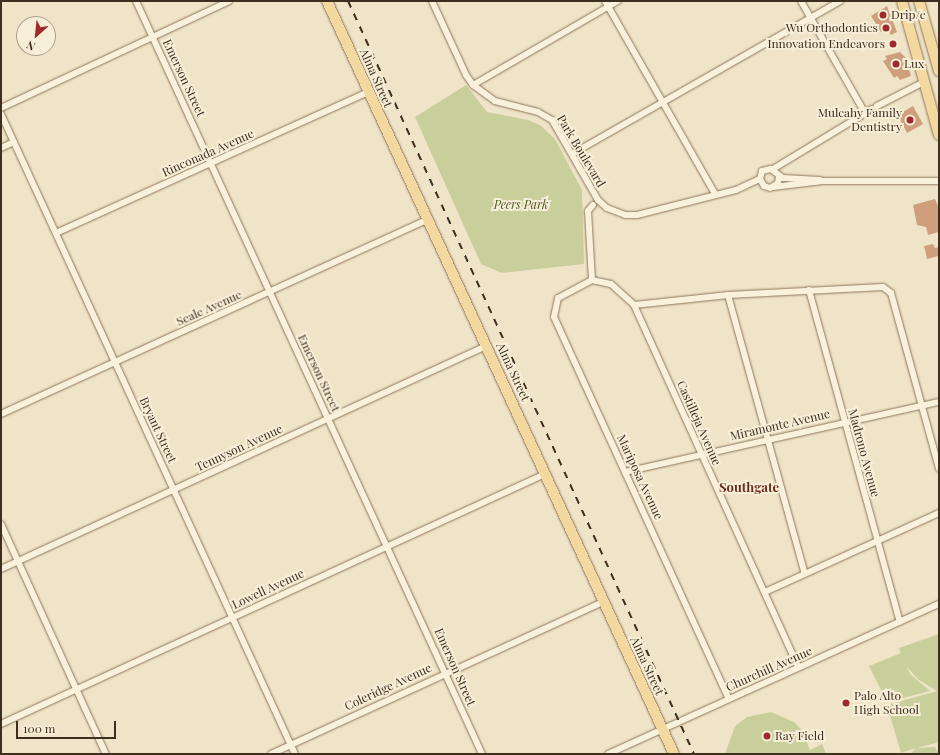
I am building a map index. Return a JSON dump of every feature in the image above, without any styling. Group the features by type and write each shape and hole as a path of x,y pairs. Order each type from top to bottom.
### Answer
{"main road":[{"name":"Alma Street","path":"327,1 426,220 486,346 674,754"},
{"path":"902,1 939,135"},
{"path":"920,1 939,71"}],"street":[{"name":"Emerson Street","path":"136,1 328,420 388,546 482,754"},
{"path":"1,108 229,1"},
{"name":"Park Boulevard","path":"432,1 466,75 473,85 495,101 546,116 554,123 598,200 621,214 640,215 714,194 736,190 760,179 765,170 773,169"},
{"path":"473,85 606,4 618,1"},
{"path":"801,1 865,112"},
{"path":"572,154 840,1"},
{"path":"606,4 714,194"},
{"path":"924,82 865,112 773,169 779,176 824,181 939,181"},
{"name":"Rinconada Avenue","path":"56,233 368,92"},
{"name":"Bryant Street","path":"1,114 295,754"},
{"path":"1,148 14,142"},
{"path":"773,187 779,176"},
{"path":"760,179 764,186 773,187 824,181"},
{"path":"592,280 588,211 593,205"},
{"name":"Seale Avenue","path":"1,414 426,220"},
{"name":"Castilleja Avenue","path":"592,280 611,284 634,305 700,454 765,592 798,667"},
{"name":"Mariposa Avenue","path":"592,280 558,298 554,317 729,699"},
{"path":"634,305 728,295 873,285 888,289 939,470"},
{"name":"Madrono Avenue","path":"808,290 876,541 900,622"},
{"path":"728,295 766,440 805,574"},
{"name":"Tennyson Avenue","path":"1,569 328,420 486,346"},
{"name":"Miramonte Avenue","path":"626,472 700,454 939,402"},
{"name":"Lowell Avenue","path":"1,724 545,474"},
{"path":"765,592 939,513"},
{"path":"1,524 106,754"},
{"name":"Coleridge Avenue","path":"271,754 445,672 603,602"},
{"name":"Churchill Avenue","path":"608,754 939,604"}],"green space":[{"name":"Peers Park","path":"466,85 487,112 528,120 540,125 555,139 582,190 584,264 502,273 481,264 415,117"},
{"path":"939,634 939,742 917,748 935,747 939,754 910,754 916,748 901,753 887,705 937,691 919,680 907,667 910,674 930,691 887,702 869,666 901,653 899,648"},
{"name":"Ray Field","path":"771,712 794,722 801,729 810,750 822,744 826,754 725,754 735,726 747,717"}],"building":[{"path":"887,6 897,32 891,35 887,28 881,32 871,16"},
{"name":"Lux","path":"900,52 906,58 911,76 900,80 897,76 894,78 883,61 887,59 885,56"},
{"name":"Mulcahy Family Dentistry","path":"913,106 923,124 907,133 898,115"},
{"path":"935,199 939,208 939,232 928,235 926,227 917,225 913,205"},
{"path":"933,244 935,248 939,247 939,256 927,259 924,246"}],"railway":[{"path":"348,1 694,754"}],"place":[{"name":"Drip/c","path":"883,15"},
{"name":"Wu Orthodontics","path":"886,28"},
{"name":"Innovation Endeavors","path":"893,44"},
{"name":"Lux","path":"896,64"},
{"name":"Mulcahy Family Dentistry","path":"910,120"},
{"name":"Palo Alto High School","path":"846,703"},
{"name":"Ray Field","path":"767,736"}],"district":[{"name":"Southgate","path":"749,487"}]}
